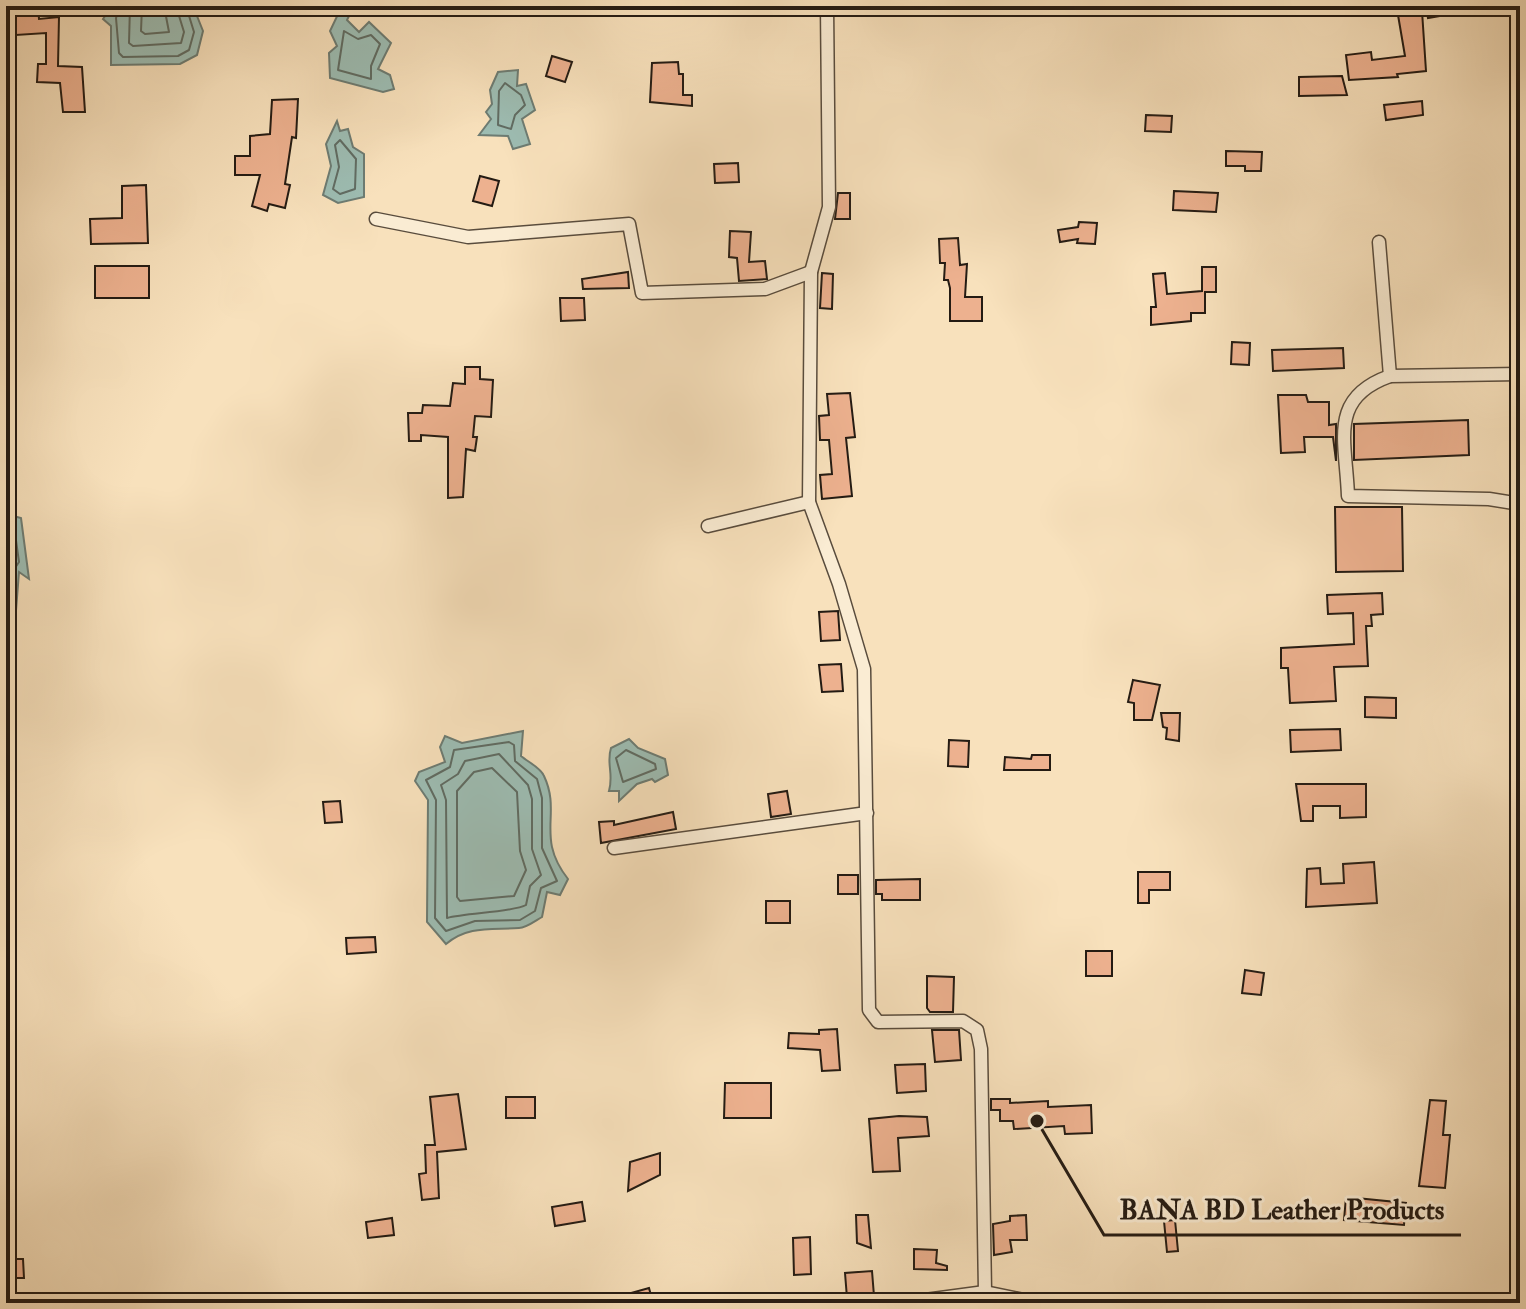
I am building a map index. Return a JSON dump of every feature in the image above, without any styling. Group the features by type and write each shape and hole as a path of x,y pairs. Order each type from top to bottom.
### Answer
{"street":[{"path":"827,6 829,207 811,272 809,502 839,584 864,669 869,1010 878,1022 963,1021 977,1030 981,1063 985,1292"},
{"path":"376,219 468,237 629,224 642,293 765,289 811,272"},
{"path":"1379,242 1390,376"},
{"path":"1520,374 1390,376 1364,386 1345,412 1348,496 1489,499 1520,504"},
{"path":"708,526 809,502"},
{"path":"614,848 867,813"},
{"path":"903,1303 985,1292 1038,1303"}],"water":[{"path":"112,6 193,6 203,31 197,55 180,64 111,65 111,26 103,19"},
{"path":"340,10 350,14 347,20 359,32 369,22 391,43 378,69 390,75 394,89 383,92 330,78 329,53 337,46 330,31"},
{"path":"518,70 517,86 526,84 535,110 522,119 530,144 513,149 508,136 479,135 491,119 486,112 492,104 490,90 498,72"},
{"path":"337,121 340,131 348,129 353,147 364,154 364,197 338,203 323,195 331,166 326,144"},
{"path":"6,514 21,518 29,579 19,572 13,649 6,657"},
{"path":"523,731 521,756 544,776 551,802 553,851 568,879 560,895 547,892 542,917 530,924 522,928 472,931 446,944 427,922 428,800 415,781 419,772 445,762 440,747 445,736 462,743"},
{"path":"629,739 638,748 665,759 668,775 655,782 652,779 637,784 619,801 619,791 609,791 609,759 611,748"}],"building":[{"path":"38,6 39,19 59,17 58,66 82,67 85,112 63,112 60,83 37,82 38,64 46,64 46,33 16,35 13,7"},
{"path":"1426,6 1463,6 1463,12 1428,18"},
{"path":"1422,11 1426,71 1397,74 1398,77 1349,80 1346,55 1371,52 1372,60 1405,56 1398,15"},
{"path":"552,56 572,62 565,82 546,76"},
{"path":"678,62 679,74 683,74 683,95 692,95 692,106 650,102 652,63"},
{"path":"1342,76 1347,95 1299,96 1299,77"},
{"path":"298,99 296,138 292,137 285,184 290,185 285,208 269,204 267,211 252,206 260,175 235,175 235,156 250,156 250,136 270,134 272,100"},
{"path":"1422,101 1423,115 1386,120 1384,105"},
{"path":"1146,115 1172,116 1171,132 1145,131"},
{"path":"1226,151 1262,152 1261,171 1245,171 1245,166 1226,166"},
{"path":"738,163 739,182 715,183 714,164"},
{"path":"480,176 499,181 492,206 473,201"},
{"path":"146,185 148,243 91,244 90,219 122,218 122,186"},
{"path":"1174,191 1218,193 1216,212 1173,210"},
{"path":"838,193 850,193 850,219 835,219"},
{"path":"1079,222 1097,223 1095,244 1077,243 1078,239 1060,242 1058,230 1078,227"},
{"path":"730,231 751,232 749,262 765,261 767,279 739,281 737,258 729,257"},
{"path":"958,238 960,265 967,264 965,297 982,297 982,321 950,321 950,288 948,280 944,280 945,263 940,263 939,239"},
{"path":"95,266 149,266 149,298 95,298"},
{"path":"1202,267 1216,267 1216,292 1205,292 1205,313 1191,313 1191,321 1151,325 1151,307 1156,307 1153,274 1165,273 1167,294 1202,291"},
{"path":"628,272 629,288 583,289 582,279"},
{"path":"822,273 833,274 832,309 820,308"},
{"path":"560,298 584,298 585,320 561,321"},
{"path":"1232,342 1250,343 1249,365 1231,364"},
{"path":"1343,348 1344,368 1273,371 1272,350"},
{"path":"465,367 480,367 480,379 493,380 491,417 475,416 475,451 466,449 463,497 448,498 448,437 421,435 421,441 409,441 408,413 422,413 423,405 450,406 453,383 465,384"},
{"path":"850,393 855,437 846,438 852,496 822,499 820,475 832,474 829,440 820,440 819,416 829,415 827,394"},
{"path":"1278,395 1306,395 1308,402 1329,402 1329,425 1336,424 1336,461 1333,437 1304,437 1305,452 1281,453"},
{"path":"1468,420 1469,455 1354,460 1354,424"},
{"path":"1335,507 1402,507 1403,571 1336,572"},
{"path":"1382,593 1383,614 1371,615 1372,626 1366,626 1368,666 1334,667 1336,701 1290,703 1288,668 1281,668 1281,648 1354,644 1353,613 1328,614 1327,595"},
{"path":"838,611 840,640 821,641 819,612"},
{"path":"841,664 843,691 822,692 819,665"},
{"path":"1133,680 1160,685 1152,720 1134,720 1134,703 1128,702"},
{"path":"1365,697 1396,698 1396,718 1365,717"},
{"path":"1161,713 1180,713 1179,741 1166,739 1167,728 1163,727"},
{"path":"1340,729 1341,750 1291,752 1290,730"},
{"path":"949,740 969,741 968,767 948,766"},
{"path":"1032,755 1050,755 1050,770 1004,770 1005,757 1031,759"},
{"path":"1296,784 1366,784 1366,817 1340,818 1340,806 1313,806 1313,821 1301,821"},
{"path":"787,791 791,814 771,817 768,794"},
{"path":"340,801 342,822 325,823 323,802"},
{"path":"673,812 676,829 601,843 599,822 614,821 614,825"},
{"path":"1374,862 1377,903 1306,907 1307,869 1320,868 1321,884 1344,883 1343,864"},
{"path":"1138,872 1170,872 1170,890 1149,890 1149,903 1138,903"},
{"path":"838,875 858,875 858,894 838,894"},
{"path":"920,879 920,900 882,900 882,894 876,894 876,880"},
{"path":"766,901 790,901 790,923 766,923"},
{"path":"375,937 376,952 347,954 346,938"},
{"path":"1086,951 1112,951 1112,976 1086,976"},
{"path":"1245,970 1264,973 1261,995 1242,993"},
{"path":"927,976 954,977 953,1012 930,1012 927,1008"},
{"path":"837,1029 840,1070 822,1071 820,1050 788,1048 789,1033 819,1034 819,1030"},
{"path":"932,1030 959,1030 961,1060 935,1062"},
{"path":"925,1064 926,1091 897,1093 895,1065"},
{"path":"725,1083 771,1083 771,1118 724,1118"},
{"path":"458,1094 466,1149 437,1152 439,1198 422,1200 419,1174 426,1173 425,1145 435,1145 430,1097"},
{"path":"506,1097 535,1097 535,1118 506,1118"},
{"path":"991,1099 1010,1099 1010,1103 1048,1101 1048,1107 1091,1105 1092,1133 1065,1134 1064,1126 1014,1129 1013,1121 1000,1121 1000,1110 991,1110"},
{"path":"1430,1100 1446,1101 1443,1135 1450,1135 1445,1188 1419,1186"},
{"path":"927,1117 929,1136 898,1138 900,1171 873,1172 869,1119"},
{"path":"660,1153 660,1175 628,1191 630,1162"},
{"path":"1346,1197 1406,1203 1404,1225 1344,1220"},
{"path":"582,1202 585,1221 555,1226 552,1207"},
{"path":"856,1215 868,1215 871,1248 857,1243"},
{"path":"1026,1215 1027,1240 1010,1240 1012,1252 994,1255 993,1224 1010,1221 1010,1216"},
{"path":"392,1218 394,1235 368,1238 366,1222"},
{"path":"1175,1220 1178,1251 1167,1252 1164,1221"},
{"path":"810,1237 811,1274 794,1275 793,1238"},
{"path":"914,1249 937,1250 936,1263 947,1266 947,1270 914,1269"},
{"path":"6,1259 23,1259 24,1278 6,1278"},
{"path":"872,1271 874,1296 847,1298 845,1273"},
{"path":"649,1288 653,1303 606,1303 606,1300"}],"place":[{"name":"BANA BD Leather Products","path":"1037,1121"}]}
